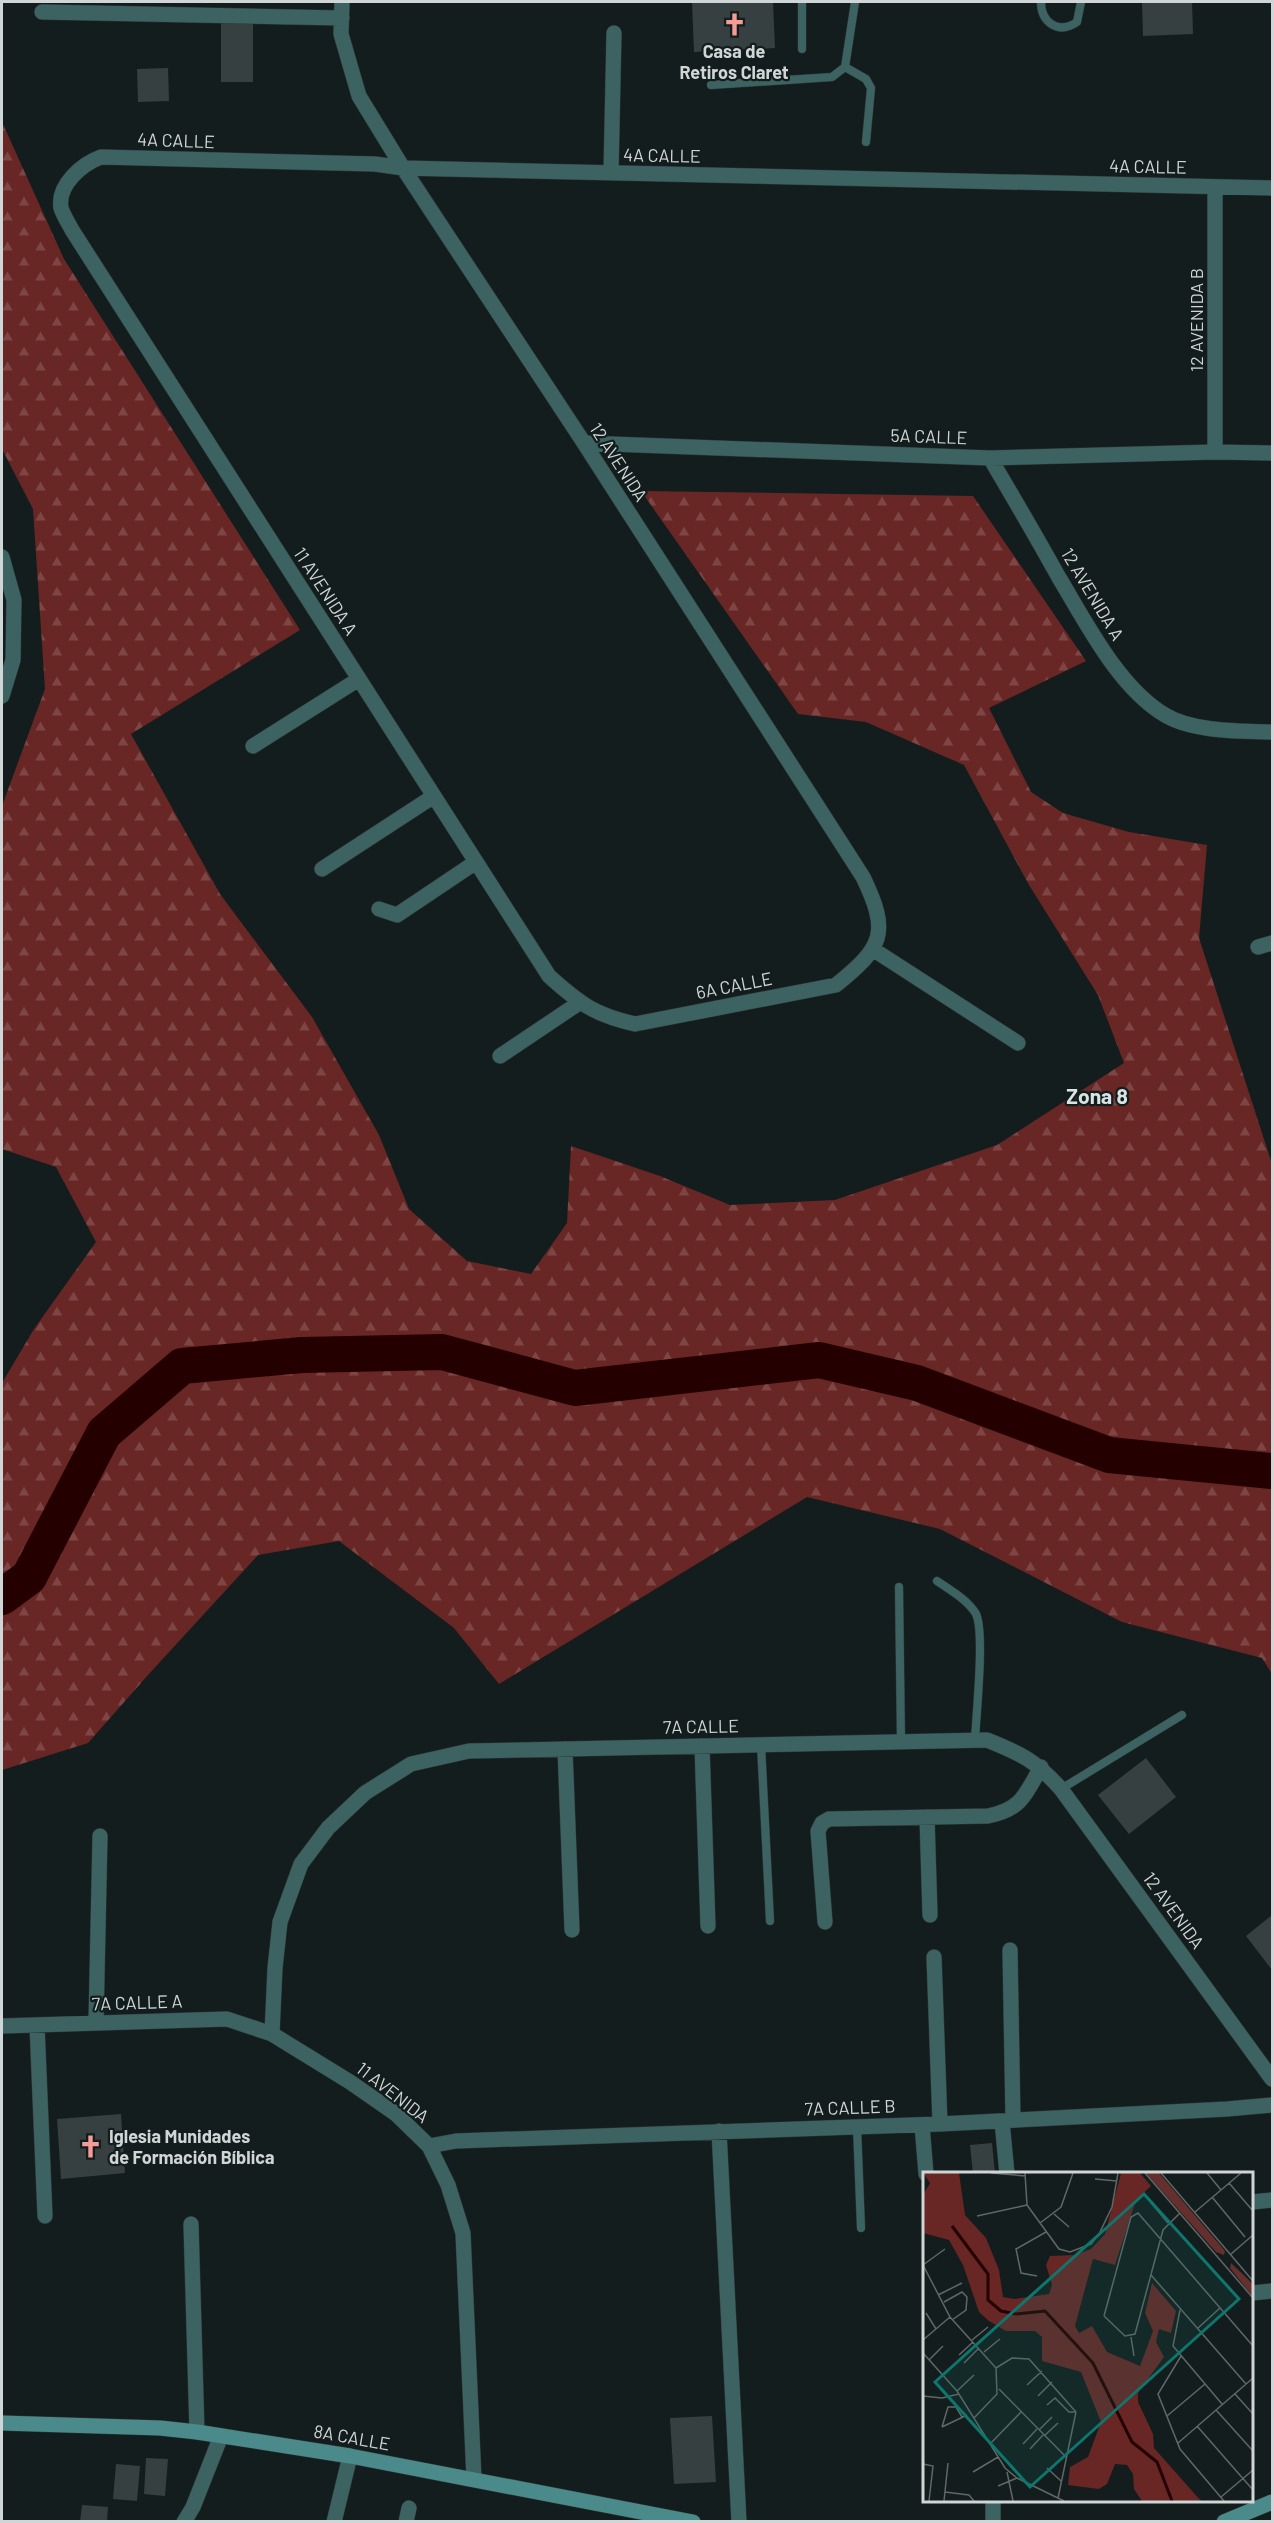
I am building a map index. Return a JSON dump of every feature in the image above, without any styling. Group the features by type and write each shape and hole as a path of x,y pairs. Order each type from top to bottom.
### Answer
{"street":[{"name":"12 AVENIDA","path":"342,2 341,34 358,96 863,877 876,905 876,944"},
{"path":"42,12 342,18"},
{"path":"611,173 614,33"},
{"name":"4A CALLE","path":"64,189 73,176 90,161 101,157 375,164 403,168 1272,188"},
{"name":"12 AVENIDA B","path":"1215,187 1215,452"},
{"name":"11 AVENIDA A","path":"64,189 61,207 72,230 549,976 579,1003"},
{"name":"5A CALLE","path":"584,444 990,458 1215,452 1272,453"},
{"name":"12 AVENIDA A","path":"990,458 1095,638 1133,689 1166,716 1190,724 1234,731 1272,732"},
{"path":"2,557 14,600 13,660 2,696"},
{"path":"253,747 359,679"},
{"path":"322,869 434,796"},
{"path":"379,909 397,915 476,862"},
{"path":"876,944 1018,1043"},
{"name":"6A CALLE","path":"579,1003 609,1018 635,1024 837,985 862,964 876,944"},
{"path":"500,1056 579,1003"},
{"name":"7A CALLE","path":"272,2034 280,1922 301,1864 328,1828 365,1792 411,1764 469,1750 987,1740 1016,1752 1041,1767"},
{"path":"702,1746 708,1926"},
{"path":"565,1749 572,1930"},
{"name":"12 AVENIDA","path":"1041,1767 1061,1789 1272,2079"},
{"path":"825,1922 818,1831 822,1823 829,1819 988,1816 1006,1812 1025,1796 1041,1767"},
{"path":"927,1817 930,1915"},
{"path":"96,2023 100,1836"},
{"path":"1007,2172 1010,1950"},
{"path":"934,1958 940,2124"},
{"name":"7A CALLE A","path":"2,2026 227,2019 272,2034"},
{"path":"37,2025 45,2216"},
{"name":"11 AVENIDA","path":"272,2034 350,2082 396,2114 429,2146 448,2185 463,2233 474,2479"},
{"name":"7A CALLE B","path":"429,2146 456,2141 1008,2121 1272,2104"},
{"path":"922,2125 927,2172"},
{"path":"719,2131 739,2522"},
{"path":"1253,2202 1272,2200"},
{"path":"191,2224 197,2432"},
{"path":"1253,2293 1272,2291"},
{"name":"8A CALLE","path":"2,2423 160,2428 197,2432 350,2456 693,2522"},
{"path":"184,2522 193,2507 221,2436"},
{"path":"334,2522 350,2456"},
{"path":"993,2502 993,2522"},
{"path":"1224,2522 1272,2502"}],"lane":[{"path":"802,2 802,49"},
{"path":"711,85 832,77 845,67 855,2"},
{"path":"1041,2 1041,14 1045,20 1052,26 1061,28 1077,22 1081,2"},
{"path":"845,67 866,79 871,88 866,142"},
{"path":"938,1581 968,1604 977,1616 980,1653 975,1740"},
{"path":"899,1587 901,1742"},
{"path":"1061,1789 1182,1715"},
{"path":"761,1744 770,1921"},
{"path":"857,2127 861,2228"}],"green space":[{"path":"2,122 64,259 300,630 131,734 220,894 312,1017 379,1135 409,1209 467,1261 531,1274 567,1223 571,1146 660,1176 730,1205 835,1200 997,1145 1124,1063 1098,995 1029,885 964,765 866,722 798,714 641,491 973,496 1086,661 989,708 1031,792 1063,813 1129,832 1207,845 1199,938 1272,1164 1272,1674 1262,1658 1122,1622 940,1529 807,1497 499,1684 454,1628 339,1541 258,1555 88,1743 2,1770 2,1383 34,1329 96,1242 56,1167 2,1149 2,806 45,689 33,509 2,449"}],"building":[{"name":"Casa de Retiros Claret","path":"692,2 773,2 775,48 694,52"},
{"path":"1142,2 1192,2 1193,34 1143,36"},
{"path":"221,20 253,20 253,82 221,82"},
{"path":"168,68 169,101 138,102 137,69"},
{"path":"1146,1758 1176,1797 1129,1834 1098,1795"},
{"path":"1272,1915 1272,1970 1246,1936"},
{"name":"Iglesia Munidades de Formación Bíblica","path":"121,2114 125,2173 61,2179 57,2119"},
{"path":"992,2143 995,2172 973,2172 970,2145"},
{"path":"712,2416 716,2482 674,2484 670,2418"},
{"path":"146,2458 168,2459 165,2496 144,2494"},
{"path":"116,2464 140,2466 137,2501 113,2499"},
{"path":"82,2505 108,2507 107,2522 80,2522"}],"waterway":[{"path":"2,1597 29,1577 104,1433 182,1366 302,1355 442,1352 575,1388 819,1360 917,1383 1109,1455 1272,1471"}],"place":[{"name":"Casa de Retiros Claret","path":"734,25"},
{"name":"Iglesia Munidades de Formación Bíblica","path":"91,2146"}],"district":[{"name":"Zona 8","path":"1097,1095"}]}
